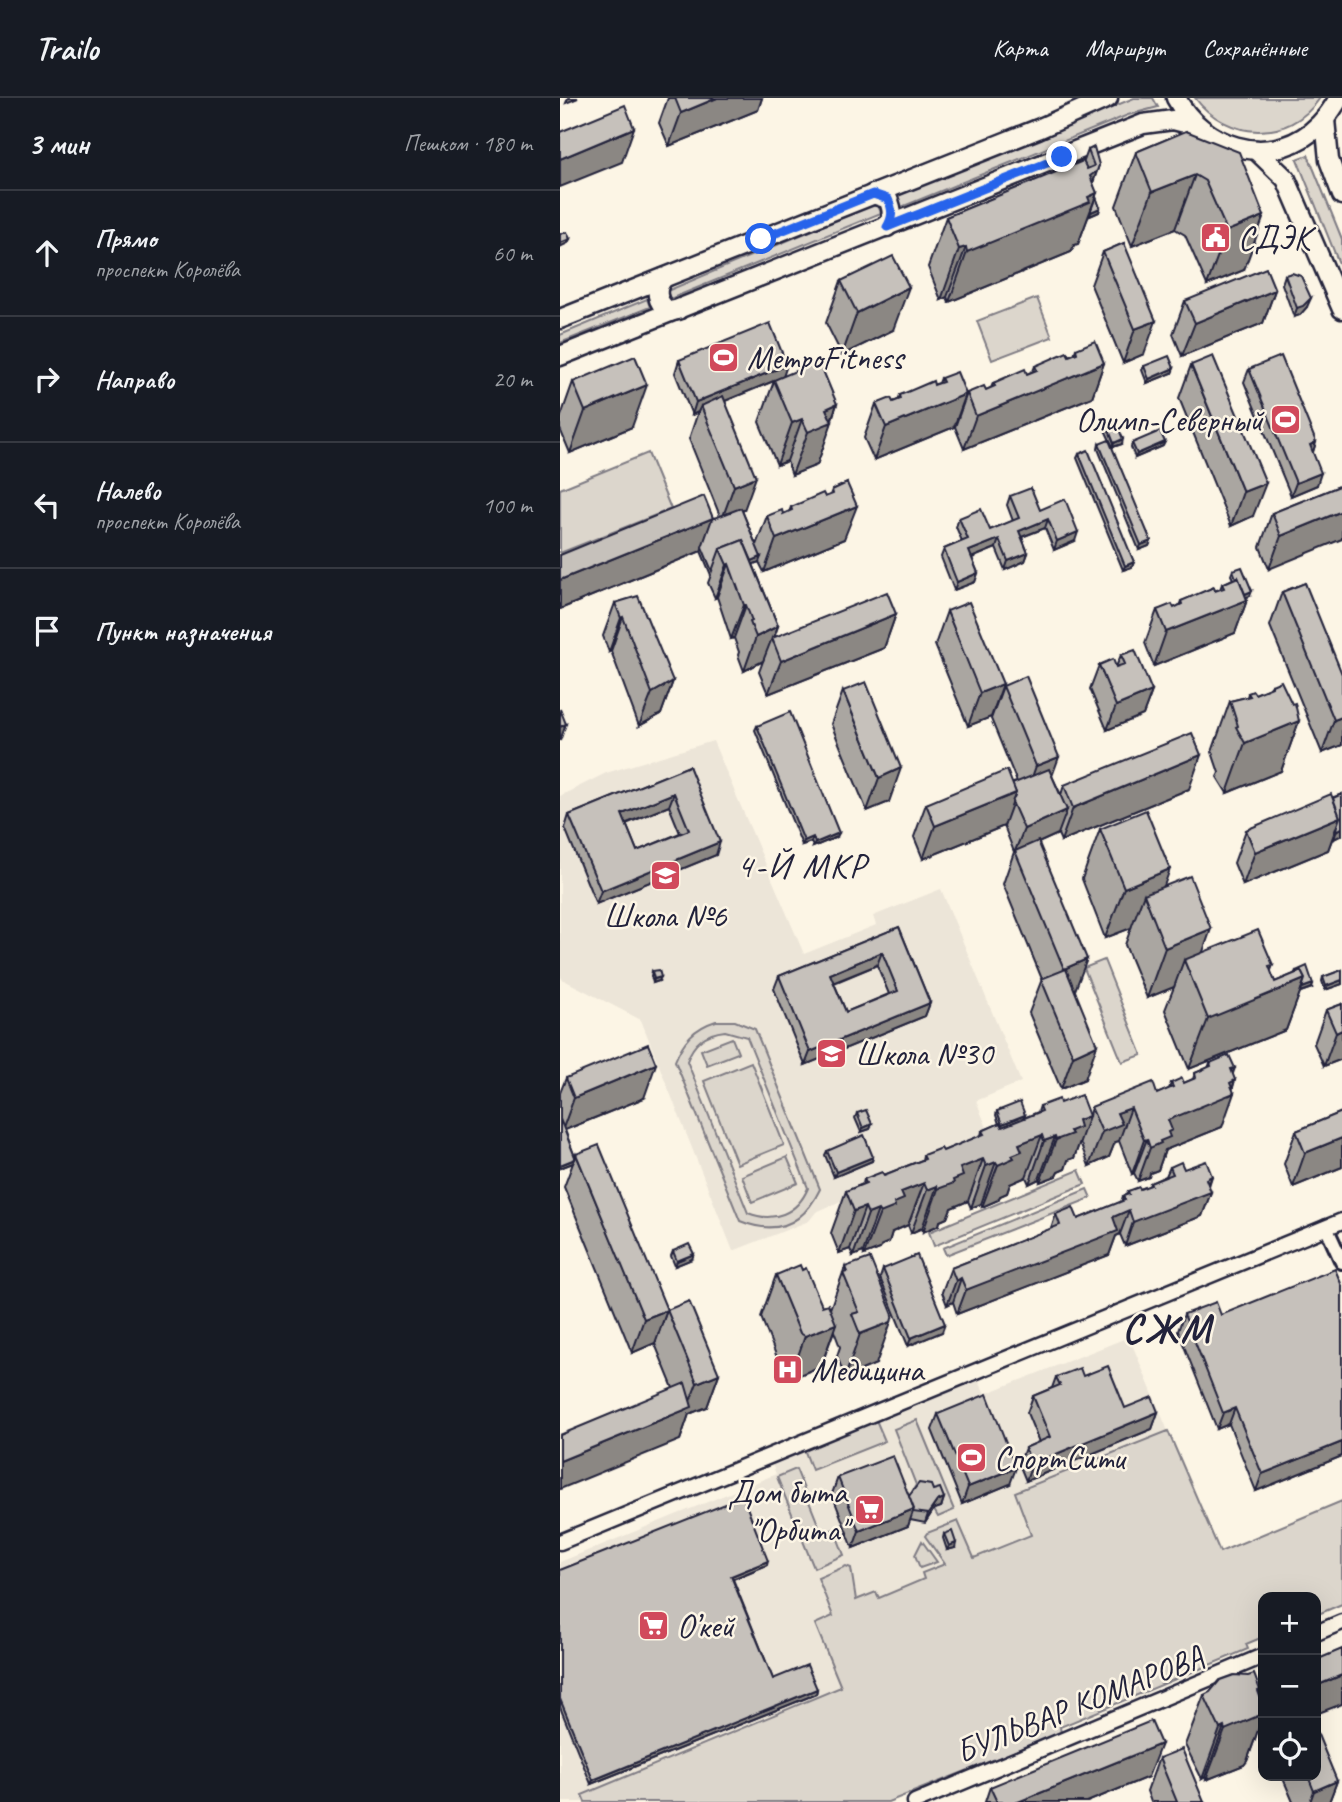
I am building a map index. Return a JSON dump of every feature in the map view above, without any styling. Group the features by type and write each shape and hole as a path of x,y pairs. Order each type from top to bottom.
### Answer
{"main road":[{"path":"560,319 1038,129 1108,98"},
{"path":"1176,98 1183,111 1210,136 1239,148 1256,149 1278,147 1310,133 1325,120 1339,98"},
{"path":"560,356 1143,124 1173,120 1197,126"},
{"path":"1325,120 1329,160 1342,195"},
{"path":"1256,149 1286,179 1342,309"},
{"path":"873,194 888,199 892,208 892,218 887,227"},
{"path":"664,278 657,288 659,301 669,311 678,310"}],"street":[{"path":"560,1542 1342,1221"},
{"path":"1326,1227 1342,1262"},
{"path":"1321,1631 1342,1622"},
{"name":"БУЛЬВАР КОМАРОВА","path":"915,1802 1258,1658"}],"shaded area":[{"path":"1134,98 1153,98 1158,107 1128,115 899,208 894,197"},
{"path":"1195,98 1320,98 1307,113 1291,123 1258,131 1240,129 1224,122 1208,112"},
{"path":"1308,155 1342,239 1342,271 1297,159"},
{"path":"877,203 881,213 670,299 667,291"},
{"path":"1037,298 1052,337 992,360 977,321"},
{"path":"647,299 650,307 560,343 560,335"},
{"path":"648,453 671,509 560,553 560,489"},
{"name":"Школа №30","path":"713,741 804,954 876,925 873,916 941,889 1021,1082 976,1101 990,1135 816,1212 809,1221 733,1251 641,1020 562,979 560,975 560,796 606,773"},
{"path":"1104,960 1142,1055 1122,1062 1084,968"},
{"path":"716,1021 735,1021 755,1029 820,1189 806,1211 788,1224 766,1227 740,1221 675,1061 690,1036 701,1027","holes":["725,1031 747,1037 808,1188 791,1210 775,1216 748,1213 687,1061 697,1044 712,1034"]},
{"path":"732,1038 738,1053 707,1065 701,1050"},
{"path":"751,1062 784,1145 737,1164 704,1081"},
{"path":"787,1157 798,1183 752,1202 742,1176"},
{"path":"1079,1170 1085,1184 934,1246 929,1232"},
{"path":"1087,1189 1091,1198 946,1255 943,1248"},
{"path":"1129,1337 1168,1431 1015,1492 1031,1534 815,1624 841,1687 583,1794 585,1802 560,1802 560,1562 776,1474 769,1457 976,1375 985,1394"},
{"path":"876,1420 885,1441 812,1470 804,1449"},
{"path":"917,1420 954,1510 938,1517 934,1510 942,1506 937,1495 913,1490 916,1485 894,1429"},
{"path":"1168,1431 1220,1552 1342,1501 1342,1604 1321,1613 1321,1592 1258,1592 1258,1639 1246,1644 1248,1649 1060,1727 1061,1733 888,1802 585,1802 582,1795 841,1687 815,1624 833,1616 818,1578 846,1566 851,1568 856,1600 876,1592 879,1598 924,1579 922,1573 945,1564 925,1536 927,1533 958,1521 974,1558 1031,1535 1015,1492"},
{"path":"796,1469 822,1534 834,1529 844,1555 814,1568 777,1477"},
{"path":"922,1541 937,1562 920,1568 915,1555"}],"building":[{"path":"675,98 717,98 681,113"},
{"path":"625,105 634,128 560,159 560,132"},
{"path":"1186,131 1239,152 1264,216 1227,231 1205,181 1195,175 1152,192 1136,152"},
{"path":"1094,147 1099,165 1097,171 1090,176 1097,193 1088,197 1090,202 967,252 966,247 959,249 946,217 1083,161 1087,169 1094,166 1088,150"},
{"path":"1096,197 1100,208 1091,212 1091,210"},
{"path":"567,232 570,239 560,243 560,234"},
{"path":"1124,243 1156,321 1135,329 1103,252"},
{"path":"893,256 909,287 857,313 841,281"},
{"path":"1266,268 1275,290 1195,323 1185,301"},
{"path":"1292,273 1301,276 1311,298 1297,308 1285,275"},
{"path":"770,323 787,365 696,402 679,360"},
{"path":"1095,341 1104,363 976,416 967,393 984,386 986,390 995,386 993,383 1025,369 1027,374 1037,370 1035,366 1067,352 1069,356 1077,353 1076,349"},
{"path":"635,356 647,385 585,411 573,382"},
{"path":"1169,356 1174,368 1149,379 1144,366"},
{"path":"1213,356 1266,483 1243,492 1191,365"},
{"path":"1281,356 1316,442 1310,445 1321,473 1296,483 1249,369"},
{"path":"819,361 837,404 826,409 832,422 808,432 802,419 792,423 774,380"},
{"path":"957,372 966,394 886,427 876,404 891,398 893,402 901,399 900,395 933,381 934,385 943,382 941,378"},
{"path":"723,396 756,477 734,486 701,406"},
{"path":"1116,422 1123,439 1114,443 1107,425"},
{"path":"1160,431 1165,442 1137,454 1132,443"},
{"path":"1109,440 1151,541 1141,545 1099,444"},
{"path":"1088,450 1134,562 1125,566 1079,454"},
{"path":"847,483 857,506 776,539 767,516 782,510 783,514 792,510 791,507 823,493 825,497 833,494 832,490"},
{"path":"1342,485 1342,511 1281,536 1272,513"},
{"path":"1031,488 1040,510 1065,499 1078,532 1057,541 1048,519 1019,531 1028,553 1008,561 999,539 969,551 978,573 957,582 944,549 968,539 959,518 981,509 990,530 1019,518 1010,496"},
{"path":"704,496 713,518 560,580 560,555"},
{"path":"741,508 761,557 752,561 743,540 720,549 712,571 702,547 712,519"},
{"path":"743,540 778,626 756,637 746,605 720,549"},
{"path":"1242,567 1252,591 1245,594 1233,570"},
{"path":"1238,577 1247,600 1166,632 1157,610 1172,604 1174,608 1182,604 1181,601 1214,587 1215,591 1224,588 1222,584"},
{"path":"1305,583 1342,674 1342,717 1334,720 1282,592"},
{"path":"887,592 896,614 781,661 772,638"},
{"path":"638,596 673,681 652,693 615,603"},
{"path":"969,602 1003,684 980,693 947,611"},
{"path":"1135,650 1152,691 1116,706 1099,665 1113,659 1116,667 1125,664 1121,655"},
{"path":"1026,676 1059,757 1036,766 1003,686"},
{"path":"1281,681 1292,704 1295,703 1299,721 1245,743 1236,727 1238,726 1230,701 1250,696 1248,693 1253,691 1255,694"},
{"path":"866,682 901,768 879,778 843,691"},
{"path":"560,709 566,724 560,727"},
{"path":"790,712 839,833 815,843 813,837 804,841 757,726"},
{"path":"1192,733 1201,755 1073,808 1064,785"},
{"path":"689,766 720,842 601,891 569,815","holes":["674,793 689,830 637,851 622,814"]},
{"path":"1049,769 1067,810 1024,829 1012,802 1016,793 1012,784"},
{"path":"1007,770 1016,793 935,826 926,804"},
{"path":"1331,794 1340,817 1255,852 1246,830"},
{"path":"1342,794 1342,828 1337,830 1340,817 1333,798"},
{"path":"1146,810 1170,869 1124,888 1100,829"},
{"path":"1038,841 1087,959 1064,969 1015,851"},
{"path":"1190,876 1211,929 1165,948 1144,894"},
{"path":"899,927 930,1003 810,1052 779,976","holes":["882,952 898,991 846,1012 830,974"]},
{"path":"1258,930 1273,965 1269,966 1275,982 1301,971 1305,979 1208,1019 1184,960"},
{"path":"1307,966 1313,984 1302,988 1305,979 1301,971 1296,971"},
{"path":"1066,969 1097,1045 1073,1056 1041,979"},
{"path":"659,970 661,977 654,979 652,971"},
{"path":"1342,970 1342,980 1326,986 1323,977"},
{"path":"1342,1004 1342,1030 1336,1033 1326,1010"},
{"path":"648,1044 656,1064 574,1098 566,1078"},
{"path":"1229,1055 1235,1068 1231,1069 1235,1080 1230,1083 1234,1093 1168,1120 1172,1130 1168,1132 1170,1137 1160,1141 1161,1143 1150,1148 1131,1108 1117,1113 1122,1124 1102,1132 1091,1107 1153,1082 1157,1094 1173,1087 1171,1083 1182,1078 1184,1083 1196,1078 1195,1073"},
{"path":"1081,1095 1089,1116 1078,1120 1080,1127 1070,1131 1072,1134 1044,1141 1042,1135 1019,1144 1022,1151 998,1165 996,1162 986,1166 983,1159 960,1168 963,1176 938,1189 937,1186 927,1190 924,1183 901,1192 904,1199 894,1203 895,1207 880,1213 878,1210 868,1214 865,1207 854,1211 846,1191 866,1183 864,1179 882,1172 884,1175 925,1159 923,1155 941,1148 943,1151 984,1134 982,1131 1000,1123 1002,1127 1042,1111 1040,1106 1059,1099 1060,1103"},
{"path":"1020,1102 1025,1115 1002,1124 997,1111"},
{"path":"866,1110 872,1124 863,1128 857,1113"},
{"path":"1342,1112 1342,1138 1305,1153 1296,1131"},
{"path":"560,1119 575,1159 560,1165"},
{"path":"864,1135 873,1157 836,1172 827,1151"},
{"path":"599,1145 667,1310 644,1319 576,1154"},
{"path":"1206,1161 1212,1176 1206,1179 1211,1192 1133,1222 1129,1210 1113,1217 1118,1231 966,1290 961,1278 956,1281 951,1268 1060,1225 1056,1214 1073,1207 1078,1219 1125,1200 1123,1196 1129,1194 1128,1191 1151,1185 1150,1183 1173,1174 1170,1167 1181,1162 1184,1169"},
{"path":"689,1244 694,1254 677,1261 673,1251"},
{"path":"917,1255 945,1324 911,1338 883,1269"},
{"path":"870,1258 893,1315 891,1322 860,1334 852,1314 859,1312 843,1273 847,1272 845,1267"},
{"path":"800,1265 802,1270 806,1268 822,1306 828,1304 836,1324 805,1336 800,1333 776,1275"},
{"path":"1335,1269 1342,1286 1342,1442 1262,1474 1235,1408 1223,1413 1184,1314 1216,1302 1221,1315"},
{"path":"689,1301 719,1374 697,1383 667,1310"},
{"path":"1108,1366 1125,1408 1152,1397 1158,1412 1032,1464 1025,1448 1050,1437 1033,1396 1060,1385 1056,1377 1080,1368 1083,1376"},
{"path":"685,1383 692,1407 560,1461 560,1435"},
{"name":"СпортСити","path":"987,1394 1016,1468 968,1487 938,1414"},
{"name":"Дом быта \"Орбита\"","path":"893,1456 914,1509 859,1531 838,1477"},
{"path":"919,1483 931,1485 933,1490 940,1488 944,1498 937,1501 928,1514 913,1512 909,1496"},
{"name":"О’кей","path":"743,1497 768,1561 731,1576 773,1679 807,1665 817,1689 593,1780 560,1699 560,1570"},
{"path":"952,1531 956,1543 949,1546 944,1534"},
{"path":"1342,1649 1342,1675 1321,1684 1321,1658"},
{"path":"1254,1674 1258,1685 1258,1716 1225,1730 1224,1727 1220,1729 1204,1695 1220,1680 1234,1675"},
{"path":"1151,1721 1161,1744 1018,1802 997,1802 990,1787"},
{"path":"1321,1742 1337,1781 1314,1791 1310,1781 1321,1781"},
{"path":"1182,1749 1204,1802 1177,1802 1159,1758"}],"place":[{"name":"СДЭК","path":"1215,237"},
{"name":"МетроFitness","path":"724,357"},
{"name":"Олимп-Северный","path":"1286,419"},
{"name":"Школа №6","path":"665,875"},
{"name":"Школа №30","path":"832,1053"},
{"name":"Медицина","path":"788,1369"},
{"name":"СпортСити","path":"971,1457"},
{"name":"Дом быта \"Орбита\"","path":"870,1510"},
{"name":"О’кей","path":"654,1625"}],"district":[{"name":"4-Й МКР","path":"802,865"},
{"name":"СЖМ","path":"1167,1328"}],"route":[{"path":"761,239 873,194 888,199 892,208 892,218 887,227 1062,157"}]}
